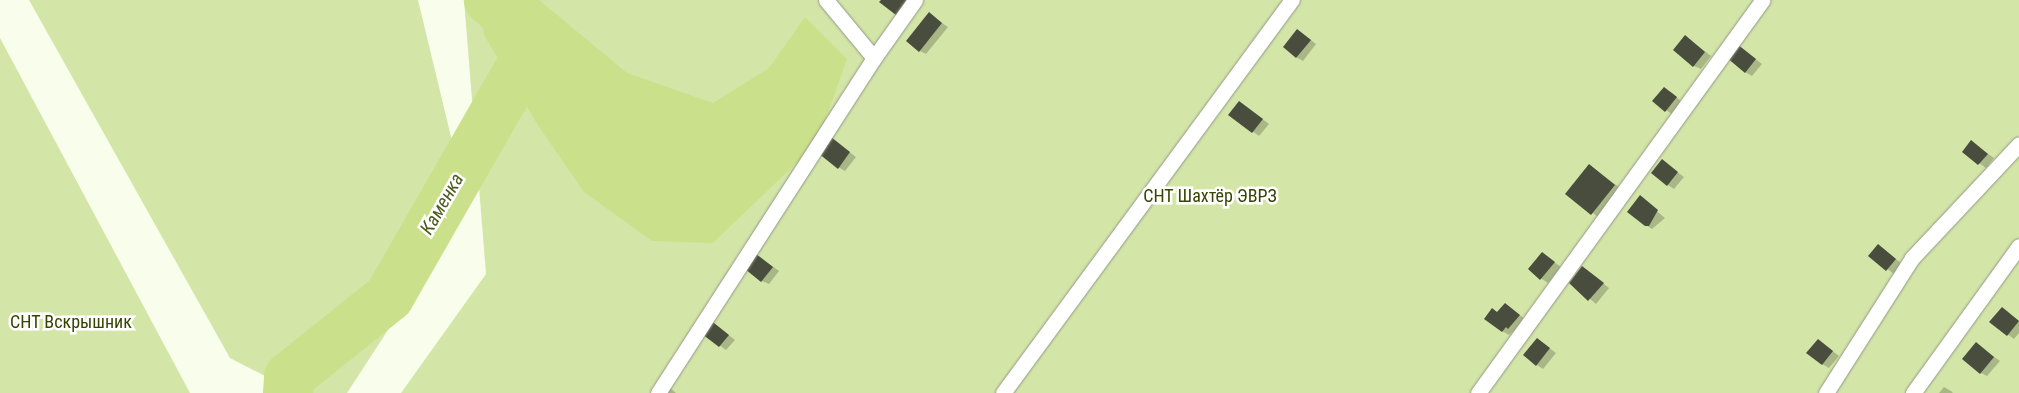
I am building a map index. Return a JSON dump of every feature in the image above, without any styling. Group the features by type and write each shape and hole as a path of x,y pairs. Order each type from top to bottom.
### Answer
{"lane":[{"path":"826,0 874,58"},
{"path":"658,393 874,58 915,0"},
{"path":"1002,393 1292,0"},
{"path":"1478,393 1763,0"},
{"path":"1826,393 1912,258 2019,144"},
{"path":"1913,393 2019,246"}],"green space":[{"path":"29,0 418,0 468,207 347,393 298,393 230,358"},
{"name":"СНТ Шахтёр ЭВРЗ","path":"464,0 2019,0 2019,393 401,393 486,274"},
{"name":"СНТ Вскрышник","path":"0,38 190,393 0,393"}],"shaded area":[{"path":"479,0 539,0 627,73 713,103 769,68 805,17 847,59 817,143 713,243 652,241 584,192 539,127 484,35"}],"building":[{"path":"881,0 908,0 896,15 879,2"},
{"path":"929,12 942,23 919,52 906,41"},
{"path":"1297,29 1311,40 1296,58 1283,47"},
{"path":"1685,35 1705,52 1693,67 1673,50"},
{"path":"1737,44 1756,59 1745,73 1726,57"},
{"path":"1664,87 1677,97 1665,112 1652,101"},
{"path":"1239,101 1263,119 1252,133 1228,115"},
{"path":"831,137 850,152 838,169 818,153"},
{"path":"1971,140 1988,154 1978,165 1962,152"},
{"path":"1662,159 1678,172 1667,186 1651,173"},
{"path":"1589,164 1615,185 1591,215 1565,194"},
{"path":"1640,195 1658,210 1649,226 1645,226 1627,212"},
{"path":"1878,244 1896,259 1886,271 1868,256"},
{"path":"1542,252 1555,262 1540,280 1528,269"},
{"path":"756,254 773,267 761,282 745,269"},
{"path":"1582,266 1604,283 1588,301 1569,283"},
{"path":"1505,303 1520,315 1508,329 1506,327 1502,332 1484,319 1492,308 1497,312"},
{"path":"2002,307 2019,321 2007,336 1989,322"},
{"path":"704,315 729,335 719,347 694,328"},
{"path":"1537,338 1550,348 1536,366 1523,355"},
{"path":"1818,339 1833,351 1822,365 1806,353"},
{"path":"1976,342 1994,357 1980,374 1962,359"}],"waterway":[{"name":"Каменка","path":"288,393 289,377 389,297 536,40 489,0"}]}
